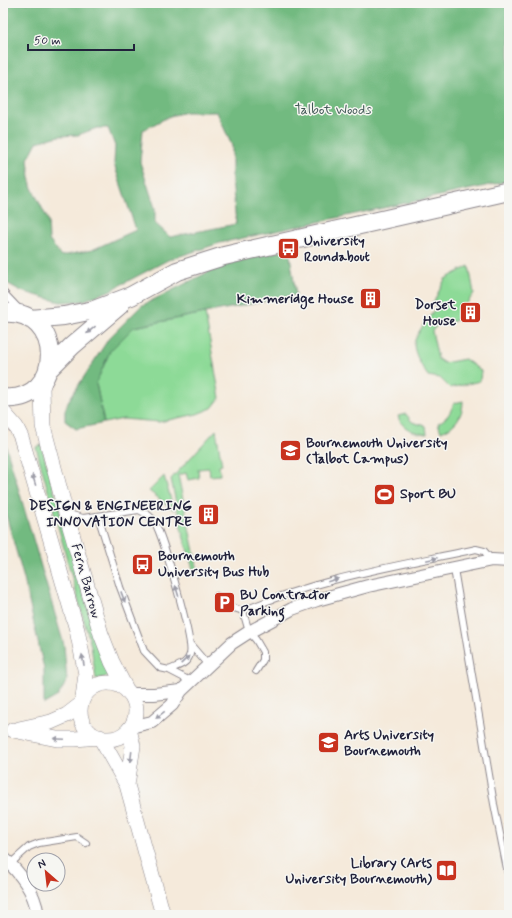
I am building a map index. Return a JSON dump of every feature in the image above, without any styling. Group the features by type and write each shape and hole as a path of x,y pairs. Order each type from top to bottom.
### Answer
{"main road":[{"path":"3,314 14,314 29,318 71,315 94,310 131,296 177,271 224,256 509,191"},
{"path":"3,398 16,398 27,394 38,386 48,372 72,346 131,296"},
{"path":"29,318 41,329 48,342 51,356 48,372"}],"street":[{"name":"Fern Barrow","path":"48,372 42,388 43,426 66,514 104,640 112,662 134,702 136,711 135,718 129,728 133,746 127,785"},
{"name":"Fern Barrow","path":"3,412 16,427 21,437 77,630 86,674 80,715 83,723 89,731 99,737 127,785 163,915"},
{"path":"8,731 57,739 75,740 99,737 109,739 122,735 129,728 152,722 172,705 181,691 232,644 249,632 292,609 317,600 368,586 492,560 509,561"},
{"path":"8,731 51,722 67,715 82,702 87,692 94,686 104,683 115,684 129,692 154,694 181,691"},
{"path":"7,861 19,873 29,887 34,897 38,915"}],"lane":[{"path":"3,292 29,318"},
{"path":"66,514 83,518 139,510 146,513 153,519 160,535 180,600 191,653 183,664 169,670"},
{"path":"98,516 120,587 144,651 160,668 169,670 192,682"},
{"path":"217,596 230,607 243,611 266,600 350,575 476,549 484,551 492,560"},
{"path":"454,569 494,804 509,879"},
{"path":"243,611 249,632 263,652 263,660 256,671"},
{"path":"190,644 208,665"},
{"path":"7,861 29,847 39,843 77,837 86,843"}],"green space":[{"name":"Talbot Woods","path":"3,3 509,3 509,181 220,243 168,260 109,291 82,301 60,302 21,291 5,282 3,279","holes":["186,112 217,112 232,146 232,179 236,224 170,237 155,223 155,208 140,162 143,130 170,116","97,128 108,128 115,146 114,164 136,230 92,250 61,256 49,240 48,220 31,186 28,159 37,142 59,136 78,135"]},
{"path":"289,249 296,295 134,327 110,351 96,383 104,423 76,429 65,421 65,410 69,400 109,338 141,306 226,263"},
{"path":"469,266 474,293 455,321 437,325 432,331 438,359 444,363 465,359 481,371 480,381 450,388 440,378 428,376 417,357 414,344 420,330 437,306 433,303 445,279"},
{"path":"205,313 220,398 212,408 197,414 159,422 123,419 104,423 96,383 110,351 134,327"},
{"path":"463,401 460,416 454,424 441,432 438,423 448,415 454,403"},
{"path":"406,414 412,422 426,426 427,434 418,433 405,427 398,416"},
{"path":"216,430 222,465 219,466 220,475 210,476 209,468 198,469 199,478 188,480 186,473 178,475 198,571 194,572 182,532 171,479"},
{"path":"3,436 64,645 67,681 58,696 44,704 44,669 24,579 3,504"},
{"path":"41,445 104,664 109,676 96,679 91,646 36,447"},
{"path":"164,476 174,510 149,491"}],"place":[{"name":"University Roundabout","path":"289,249"},
{"name":"Kimmeridge House","path":"370,299"},
{"name":"Dorset House","path":"471,313"},
{"name":"Bournemouth University (Talbot Campus)","path":"291,451"},
{"name":"Sport BU","path":"385,494"},
{"name":"DESIGN & ENGINEERING INNOVATION CENTRE","path":"208,514"},
{"name":"Bournemouth University Bus Hub","path":"142,564"},
{"name":"BU Contractor Parking","path":"224,603"},
{"name":"Arts University Bournemouth","path":"329,743"},
{"name":"Library (Arts University Bournemouth)","path":"447,871"}]}
